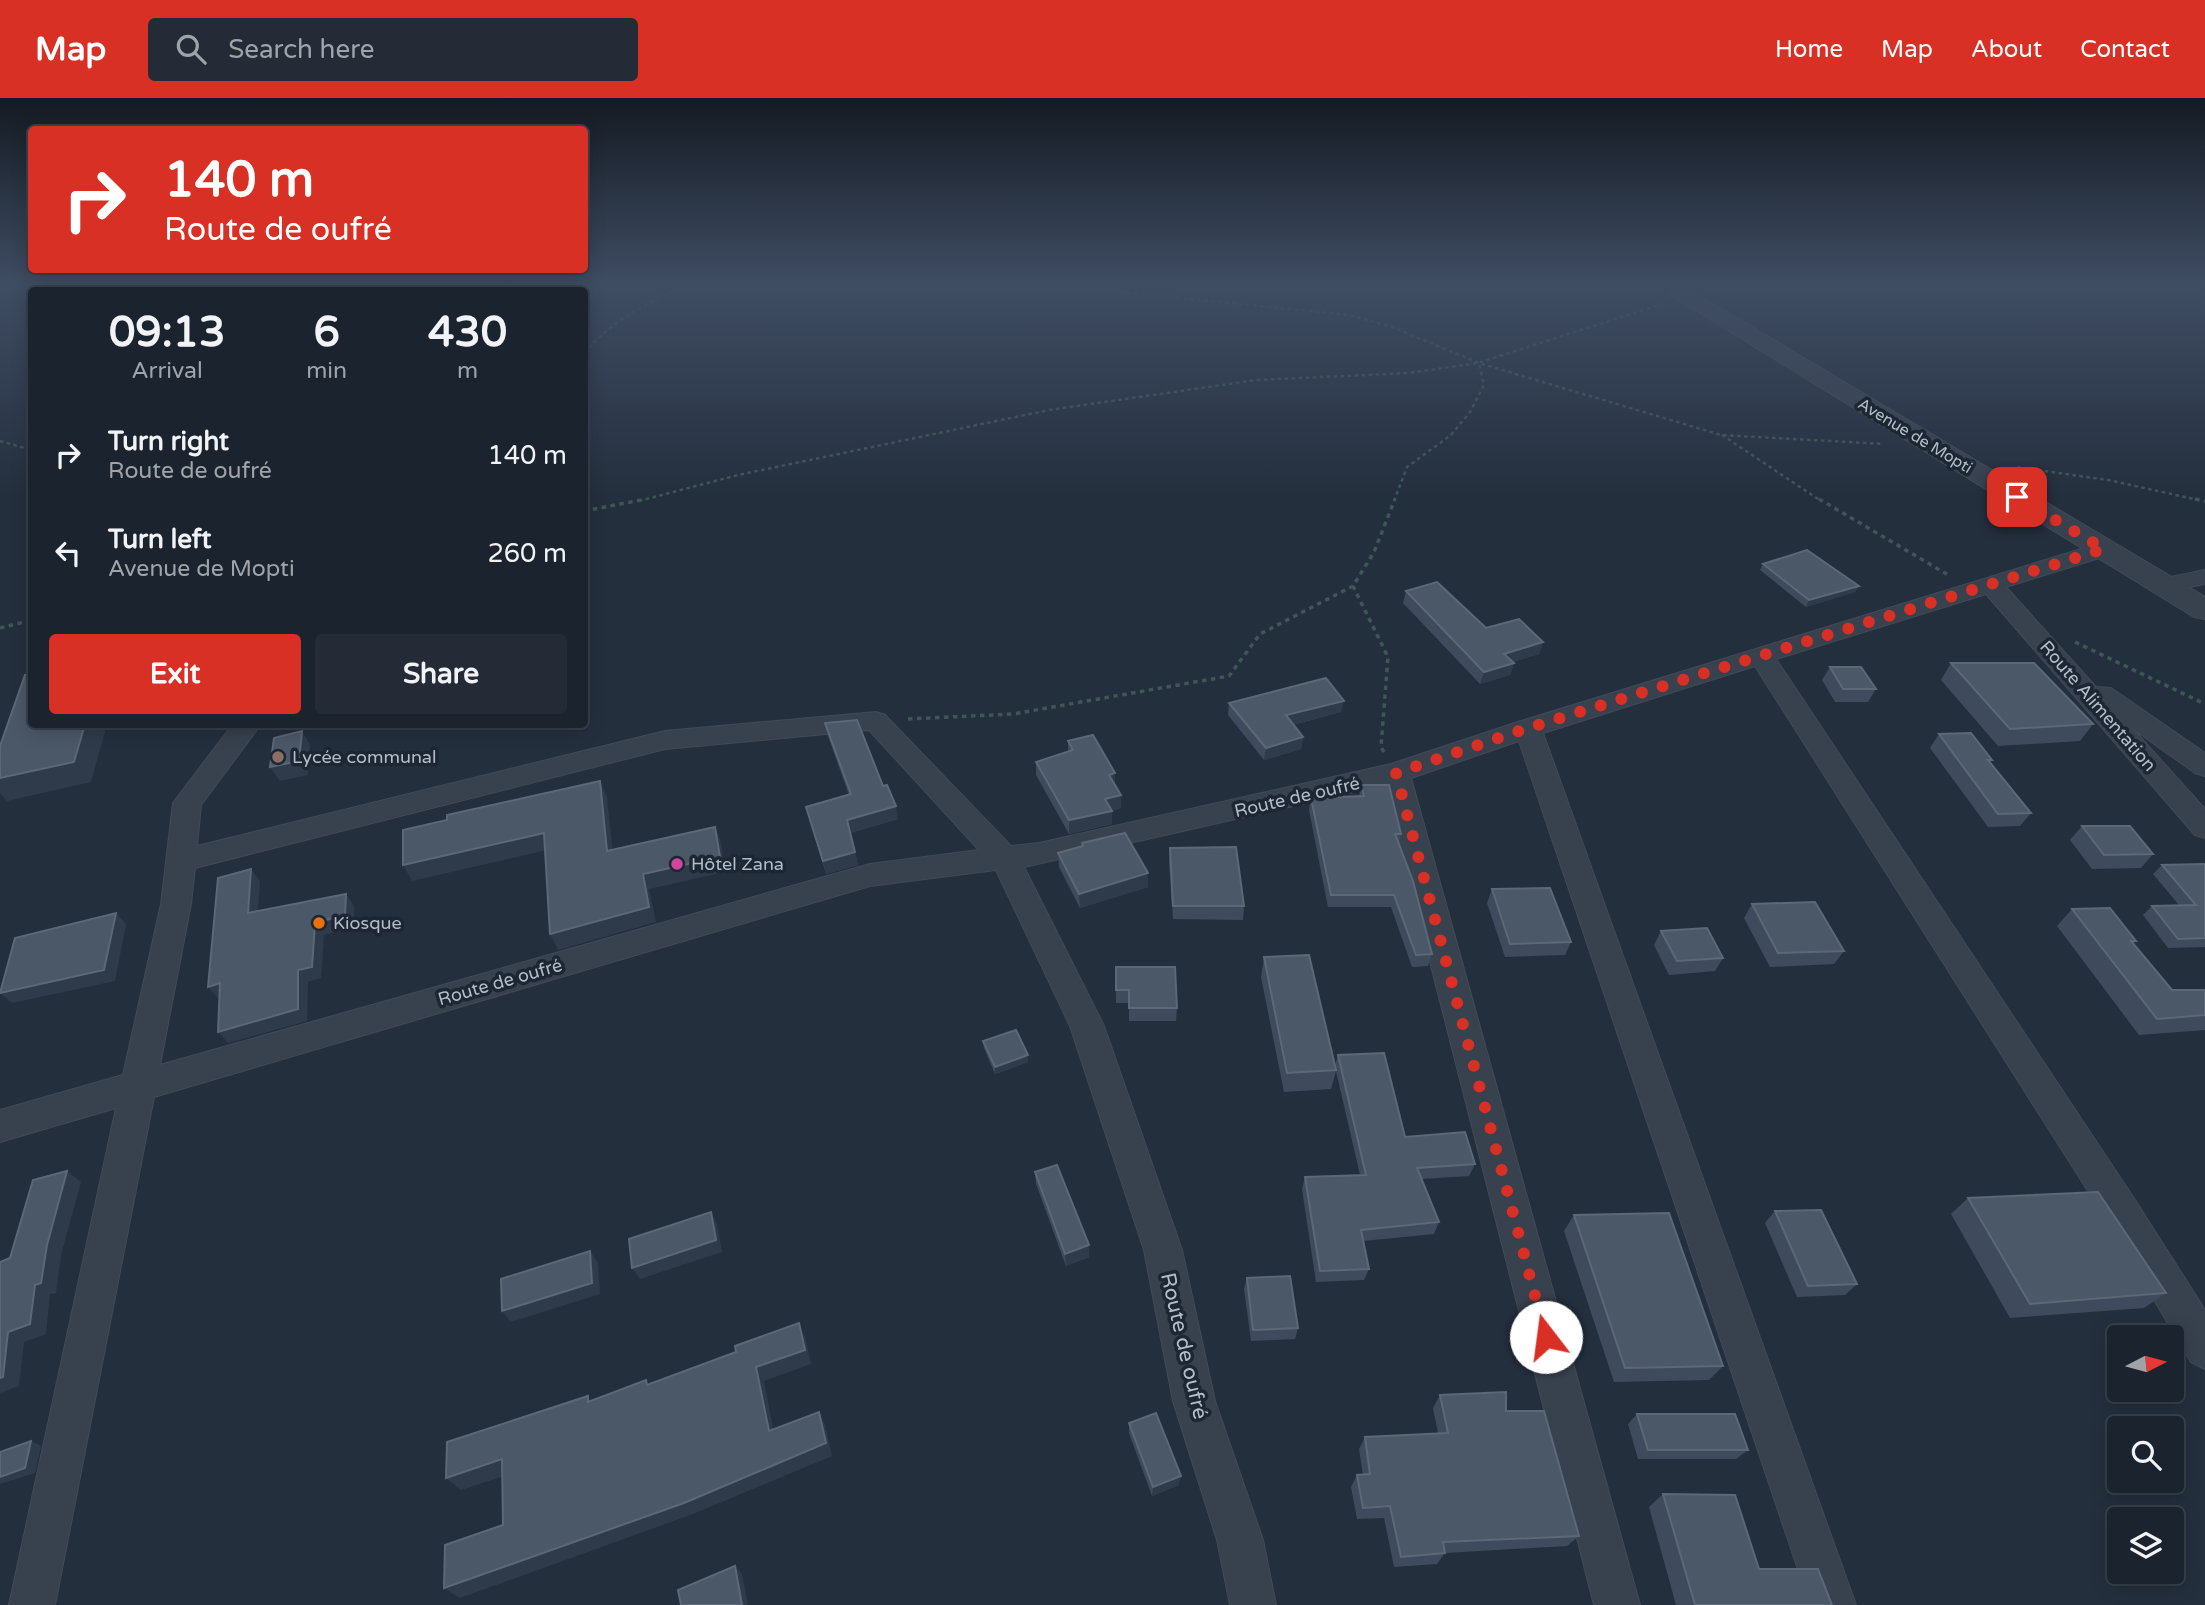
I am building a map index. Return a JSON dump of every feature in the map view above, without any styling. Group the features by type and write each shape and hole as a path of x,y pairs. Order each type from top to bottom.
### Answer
{"street":[{"name":"Avenue de Mopti","path":"1778,353 2205,610"},
{"name":"Route de oufré","path":"0,1126 870,876 1005,859 1170,826 1396,773 1528,728 2104,549"},
{"path":"2164,585 2205,577"},
{"name":"Route Alimentation","path":"1990,584 2205,828"},
{"path":"1761,655 2122,1212 2205,1348"},
{"path":"2062,666 2205,766"},
{"name":"Route de oufré","path":"876,721 1005,859 1087,1026 1163,1250 1194,1401 1240,1540 1253,1605"},
{"path":"181,861 665,740 876,721"},
{"path":"32,1605 176,904 187,803 245,728"},
{"path":"1528,728 1833,1605"},
{"path":"1396,773 1617,1605"}],"path":[{"path":"1456,353 1479,363 1721,435 1897,447"},
{"path":"588,511 611,509 738,475 1049,410 1256,380 1409,373 1479,363 1505,353"},
{"path":"876,721 1013,714 1229,676 1260,634 1353,586 1374,552 1408,467 1451,435 1470,412 1484,385 1479,363"},
{"path":"0,442 28,449"},
{"path":"2017,467 2108,480 2205,501"},
{"path":"1353,586 1388,657 1381,747 1396,773"},
{"path":"0,628 28,621"}],"building":[{"path":"1807,550 1859,586 1809,600 1763,564"},
{"path":"1437,582 1486,628 1519,619 1543,642 1504,654 1514,663 1484,672 1406,591"},
{"path":"1951,663 2034,663 2093,724 2010,729"},
{"path":"1830,667 1861,667 1876,689 1843,689"},
{"path":"25,675 28,675 28,728 84,728 74,762 0,778 0,746"},
{"path":"1326,678 1344,701 1286,715 1303,737 1266,748 1229,703"},
{"path":"857,720 883,786 887,785 896,806 847,820 855,852 823,861 806,807 851,794 825,723"},
{"path":"302,731 299,761 270,767 274,738"},
{"path":"1971,733 1992,760 1988,760 2031,813 1998,814 1939,734"},
{"path":"1093,735 1115,773 1109,775 1121,795 1105,799 1112,811 1069,820 1036,762 1073,750 1068,741"},
{"path":"600,781 607,851 715,827 720,857 643,874 649,907 550,934 544,833 403,865 403,830 447,820 447,815"},
{"path":"1361,785 1389,785 1401,834 1395,834 1413,881 1432,954 1416,955 1394,895 1331,895 1311,798 1364,796"},
{"path":"2082,826 2130,826 2153,854 2104,855"},
{"path":"1125,833 1148,873 1079,894 1058,853 1083,846 1082,843"},
{"path":"1236,847 1244,906 1173,906 1170,848"},
{"path":"2205,864 2205,938 2178,939 2152,906 2196,905 2162,865"},
{"path":"251,869 248,913 346,894 345,915 315,923 312,967 298,970 298,1009 218,1032 220,983 208,987 218,878"},
{"path":"1550,888 1571,942 1510,944 1492,889"},
{"path":"1815,902 1844,951 1778,953 1752,904"},
{"path":"2110,908 2136,941 2131,941 2172,990 2205,990 2205,1015 2157,1019 2072,909"},
{"path":"116,913 104,970 0,993 15,938"},
{"path":"1707,928 1723,958 1677,961 1661,931"},
{"path":"1309,955 1336,1070 1287,1073 1264,957"},
{"path":"1116,967 1175,967 1177,1008 1129,1008 1129,990 1116,990"},
{"path":"1016,1030 1028,1055 995,1067 983,1041"},
{"path":"1384,1053 1405,1137 1465,1132 1475,1164 1417,1168 1439,1222 1361,1230 1369,1269 1320,1271 1305,1177 1366,1175 1338,1055"},
{"path":"1057,1165 1089,1245 1065,1254 1035,1172"},
{"path":"67,1171 47,1245 41,1283 35,1285 30,1324 8,1332 3,1377 0,1378 0,1262 10,1258 33,1180"},
{"path":"2098,1192 2166,1293 2030,1304 1968,1198"},
{"path":"1821,1210 1857,1284 1808,1286 1775,1211"},
{"path":"711,1212 716,1240 632,1268 629,1239"},
{"path":"1669,1213 1723,1366 1625,1368 1574,1215"},
{"path":"590,1251 592,1283 502,1311 501,1279"},
{"path":"1290,1276 1298,1328 1253,1330 1247,1278"},
{"path":"799,1323 805,1350 756,1367 769,1431 819,1412 826,1443 684,1503 444,1588 445,1545 503,1525 502,1459 446,1478 447,1442 588,1396 588,1402 646,1380 647,1385 736,1352 735,1346"},
{"path":"1506,1392 1506,1411 1544,1411 1579,1536 1443,1542 1445,1553 1401,1557 1390,1506 1363,1508 1357,1475 1370,1474 1365,1437 1448,1433 1440,1395"},
{"path":"1156,1413 1181,1476 1153,1487 1129,1423"},
{"path":"1637,1414 1735,1414 1748,1450 1648,1450"},
{"path":"31,1441 25,1468 0,1477 0,1452"},
{"path":"1663,1494 1735,1495 1759,1569 1818,1569 1832,1605 1695,1605"},
{"path":"735,1566 742,1605 681,1605 678,1590"}],"place":[{"name":"Lycée communal","path":"278,757"},
{"name":"Hôtel Zana","path":"677,864"},
{"name":"Kiosque","path":"319,923"}],"route":[{"path":"1546,1337 1396,773 1528,728 2104,549 2017,497"}]}
